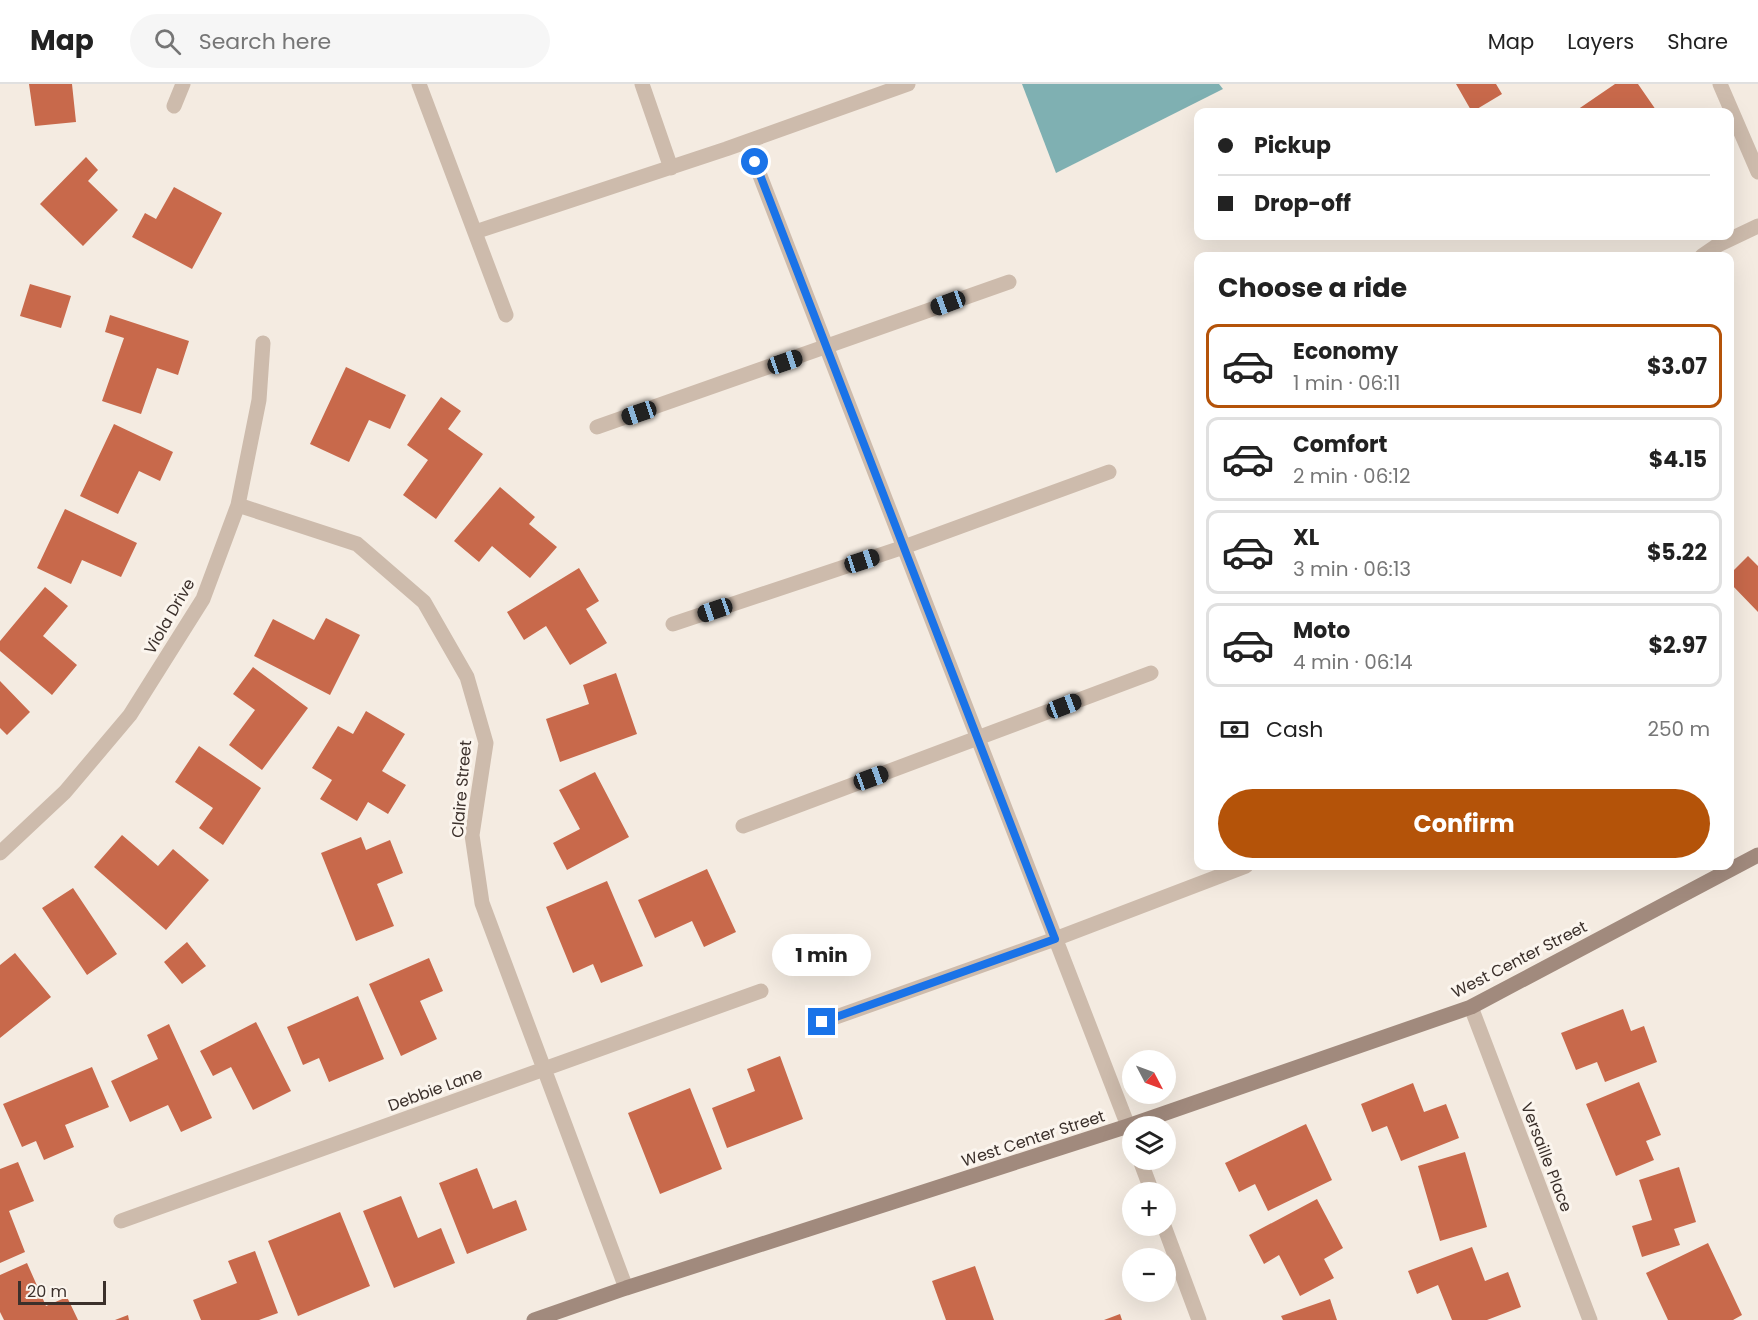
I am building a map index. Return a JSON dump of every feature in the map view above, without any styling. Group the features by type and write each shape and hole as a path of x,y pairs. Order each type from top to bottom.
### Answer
{"main road":[{"name":"West Center Street","path":"1734,868 1758,855"},
{"name":"West Center Street","path":"1176,1116 1471,1007 1730,870"},
{"name":"West Center Street","path":"534,1320 626,1288 1122,1135"}],"street":[{"path":"174,106 183,84"},
{"path":"419,84 506,315"},
{"path":"642,84 671,168"},
{"path":"475,232 747,142 874,90 908,84"},
{"path":"1720,84 1730,108"},
{"path":"1734,116 1758,172"},
{"path":"747,142 1123,1116"},
{"path":"1734,237 1758,226"},
{"path":"1708,252 1729,240"},
{"path":"597,427 1009,282"},
{"name":"Viola Drive","path":"0,853 65,792 130,715 203,599 238,505 259,400 263,343"},
{"path":"673,624 904,547 1110,472"},
{"name":"Claire Street","path":"238,505 357,544 424,602 467,677 486,743 472,835 482,903 626,1288"},
{"path":"743,826 1151,673"},
{"path":"822,1022 1055,939 1236,870"},
{"name":"Debbie Lane","path":"121,1221 761,991"},
{"name":"Versaille Place","path":"1471,1007 1590,1320"},
{"path":"1168,1236 1199,1320"}],"water":[{"path":"1022,84 1219,84 1223,89 1056,173"}],"building":[{"path":"29,84 72,84 76,122 35,126"},
{"path":"1456,84 1496,84 1502,94 1479,108 1470,108"},
{"path":"1615,84 1638,84 1655,108 1580,108"},
{"path":"86,157 98,170 88,181 118,210 83,246 40,204"},
{"path":"174,187 222,213 192,269 132,237 145,213 156,219"},
{"path":"30,284 71,296 61,328 20,316"},
{"path":"110,315 189,341 178,375 157,368 141,414 102,401 124,338 105,332"},
{"path":"346,367 406,395 390,429 369,420 349,462 310,444"},
{"path":"441,397 461,411 448,429 483,454 436,519 403,495 428,460 407,445"},
{"path":"114,424 173,452 160,481 139,471 118,514 80,496"},
{"path":"500,487 535,517 529,524 557,547 530,578 492,546 479,562 454,541"},
{"path":"65,509 137,543 121,577 82,560 71,584 37,568"},
{"path":"1748,556 1758,566 1758,612 1734,587 1734,570"},
{"path":"579,568 599,601 586,609 607,643 570,665 546,626 524,640 507,612"},
{"path":"45,587 68,606 43,636 77,665 52,695 0,651 0,641"},
{"path":"326,618 360,635 330,695 254,656 273,619 314,640"},
{"path":"253,667 308,708 262,770 229,745 255,710 233,694"},
{"path":"616,673 637,734 560,762 546,719 589,704 583,685"},
{"path":"0,681 30,712 7,735 0,728"},
{"path":"366,711 405,734 382,771 406,785 388,814 368,802 357,821 320,799 332,780 312,768 338,726 353,734"},
{"path":"199,746 261,788 223,845 199,828 213,808 175,782"},
{"path":"595,772 629,837 567,870 553,843 580,829 559,790"},
{"path":"122,835 158,866 173,849 209,880 166,930 94,867"},
{"path":"361,837 366,850 390,840 403,873 377,884 394,926 356,941 321,853"},
{"path":"707,869 736,932 704,947 692,921 655,938 638,900"},
{"path":"607,881 643,966 601,983 593,964 573,973 546,907"},
{"path":"73,888 117,954 87,975 42,908"},
{"path":"187,942 206,966 182,984 164,962"},
{"path":"15,953 51,997 0,1038 0,965"},
{"path":"429,958 443,991 420,1001 437,1039 401,1056 369,984"},
{"path":"358,996 384,1059 329,1082 319,1058 303,1065 287,1027"},
{"path":"1623,1009 1631,1031 1644,1026 1657,1062 1605,1082 1597,1062 1576,1070 1561,1033"},
{"path":"256,1022 291,1091 253,1110 231,1067 213,1076 200,1051"},
{"path":"169,1024 212,1118 181,1132 168,1105 130,1122 111,1081 158,1059 147,1035"},
{"path":"780,1056 803,1119 727,1148 712,1108 755,1091 747,1069"},
{"path":"92,1067 109,1107 65,1125 74,1147 44,1160 36,1141 22,1147 3,1104"},
{"path":"1639,1082 1661,1135 1646,1141 1654,1160 1616,1176 1586,1104"},
{"path":"1413,1083 1424,1112 1446,1104 1459,1138 1401,1161 1387,1126 1372,1132 1361,1104"},
{"path":"690,1088 722,1169 660,1194 628,1113"},
{"path":"1306,1124 1332,1180 1268,1211 1255,1184 1239,1192 1225,1163"},
{"path":"1465,1152 1487,1227 1440,1241 1418,1166"},
{"path":"18,1162 34,1201 9,1211 25,1252 0,1263 0,1169"},
{"path":"1679,1167 1696,1222 1674,1229 1680,1245 1642,1257 1632,1226 1652,1220 1639,1180"},
{"path":"477,1168 493,1209 516,1200 527,1230 467,1254 439,1183"},
{"path":"401,1196 418,1238 441,1228 455,1263 394,1288 363,1211"},
{"path":"1317,1199 1343,1248 1324,1259 1334,1278 1300,1296 1279,1255 1264,1264 1249,1235"},
{"path":"340,1212 370,1286 298,1316 268,1241"},
{"path":"1708,1243 1742,1315 1733,1320 1668,1320 1646,1273"},
{"path":"1472,1247 1485,1281 1508,1272 1521,1307 1487,1320 1452,1320 1438,1285 1417,1294 1408,1271"},
{"path":"255,1251 278,1313 259,1320 201,1320 193,1300 237,1283 228,1261"},
{"path":"27,1263 46,1306 67,1297 78,1320 4,1320 0,1312 0,1275"},
{"path":"975,1266 994,1320 946,1320 932,1281"},
{"path":"1330,1299 1337,1320 1283,1320 1281,1316"},
{"path":"1120,1314 1122,1320 1104,1320"},
{"path":"128,1315 129,1320 115,1320"}],"route":[{"path":"755,162 1055,939 822,1022"}]}
